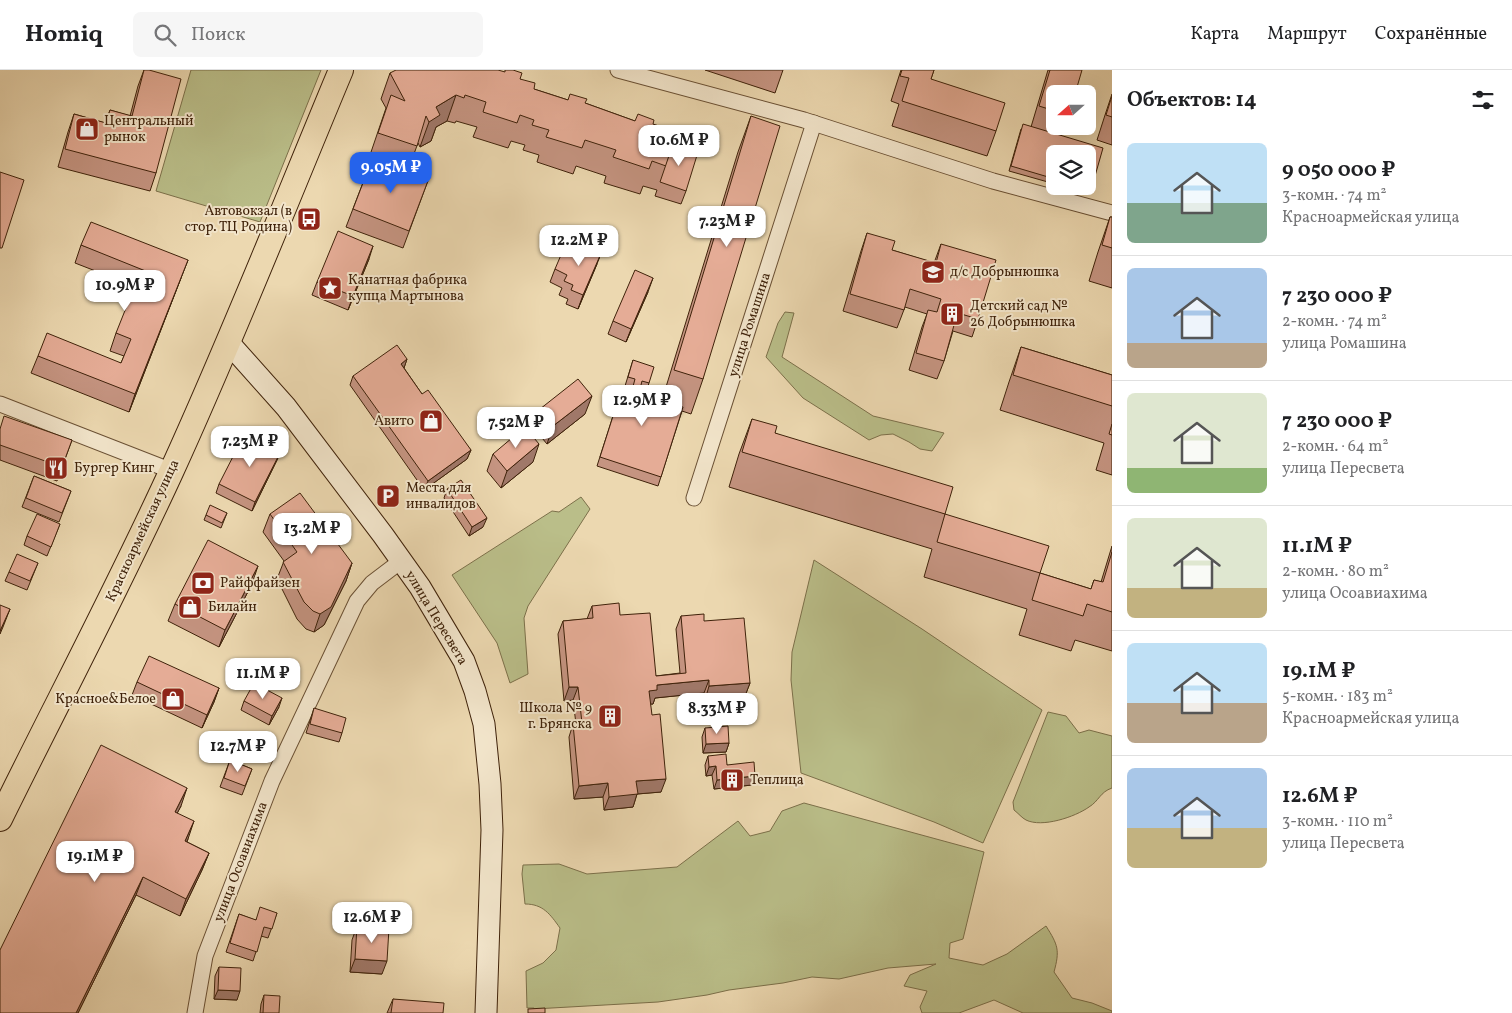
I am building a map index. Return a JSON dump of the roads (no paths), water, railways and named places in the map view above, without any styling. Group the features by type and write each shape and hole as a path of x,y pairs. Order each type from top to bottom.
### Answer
{"main road":[{"name":"Красноармейская улица","path":"0,819 114,592 172,470 228,342 341,70"},
{"name":"улица Пересвета","path":"228,342 286,407 402,561 420,587 464,661 484,724 490,784 492,830 486,1013"}],"street":[{"path":"618,70 814,123 993,181 1112,213"},
{"name":"улица Ромашина","path":"694,498 814,123"},
{"path":"0,404 172,470"},
{"name":"улица Осоавиахима","path":"195,1013 205,956 272,781 358,601 372,583 402,561"}],"place":[{"name":"Центральный рынок","path":"87,129"},
{"name":"Автовокзал (в стор. ТЦ Родина)","path":"309,219"},
{"name":"д/с Добрынюшка","path":"933,272"},
{"name":"Канатная фабрика купца Мартынова","path":"330,288"},
{"name":"Детский сад № 26 Добрынюшка","path":"952,314"},
{"name":"Авито","path":"431,421"},
{"name":"Бургер Кинг","path":"56,468"},
{"name":"Места для инвалидов","path":"388,496"},
{"name":"Райффайзен","path":"203,583"},
{"name":"Билайн","path":"190,607"},
{"name":"Красное&Белое","path":"173,699"},
{"name":"Школа № 9 г. Брянска","path":"610,716"},
{"name":"Теплица","path":"732,780"}]}
